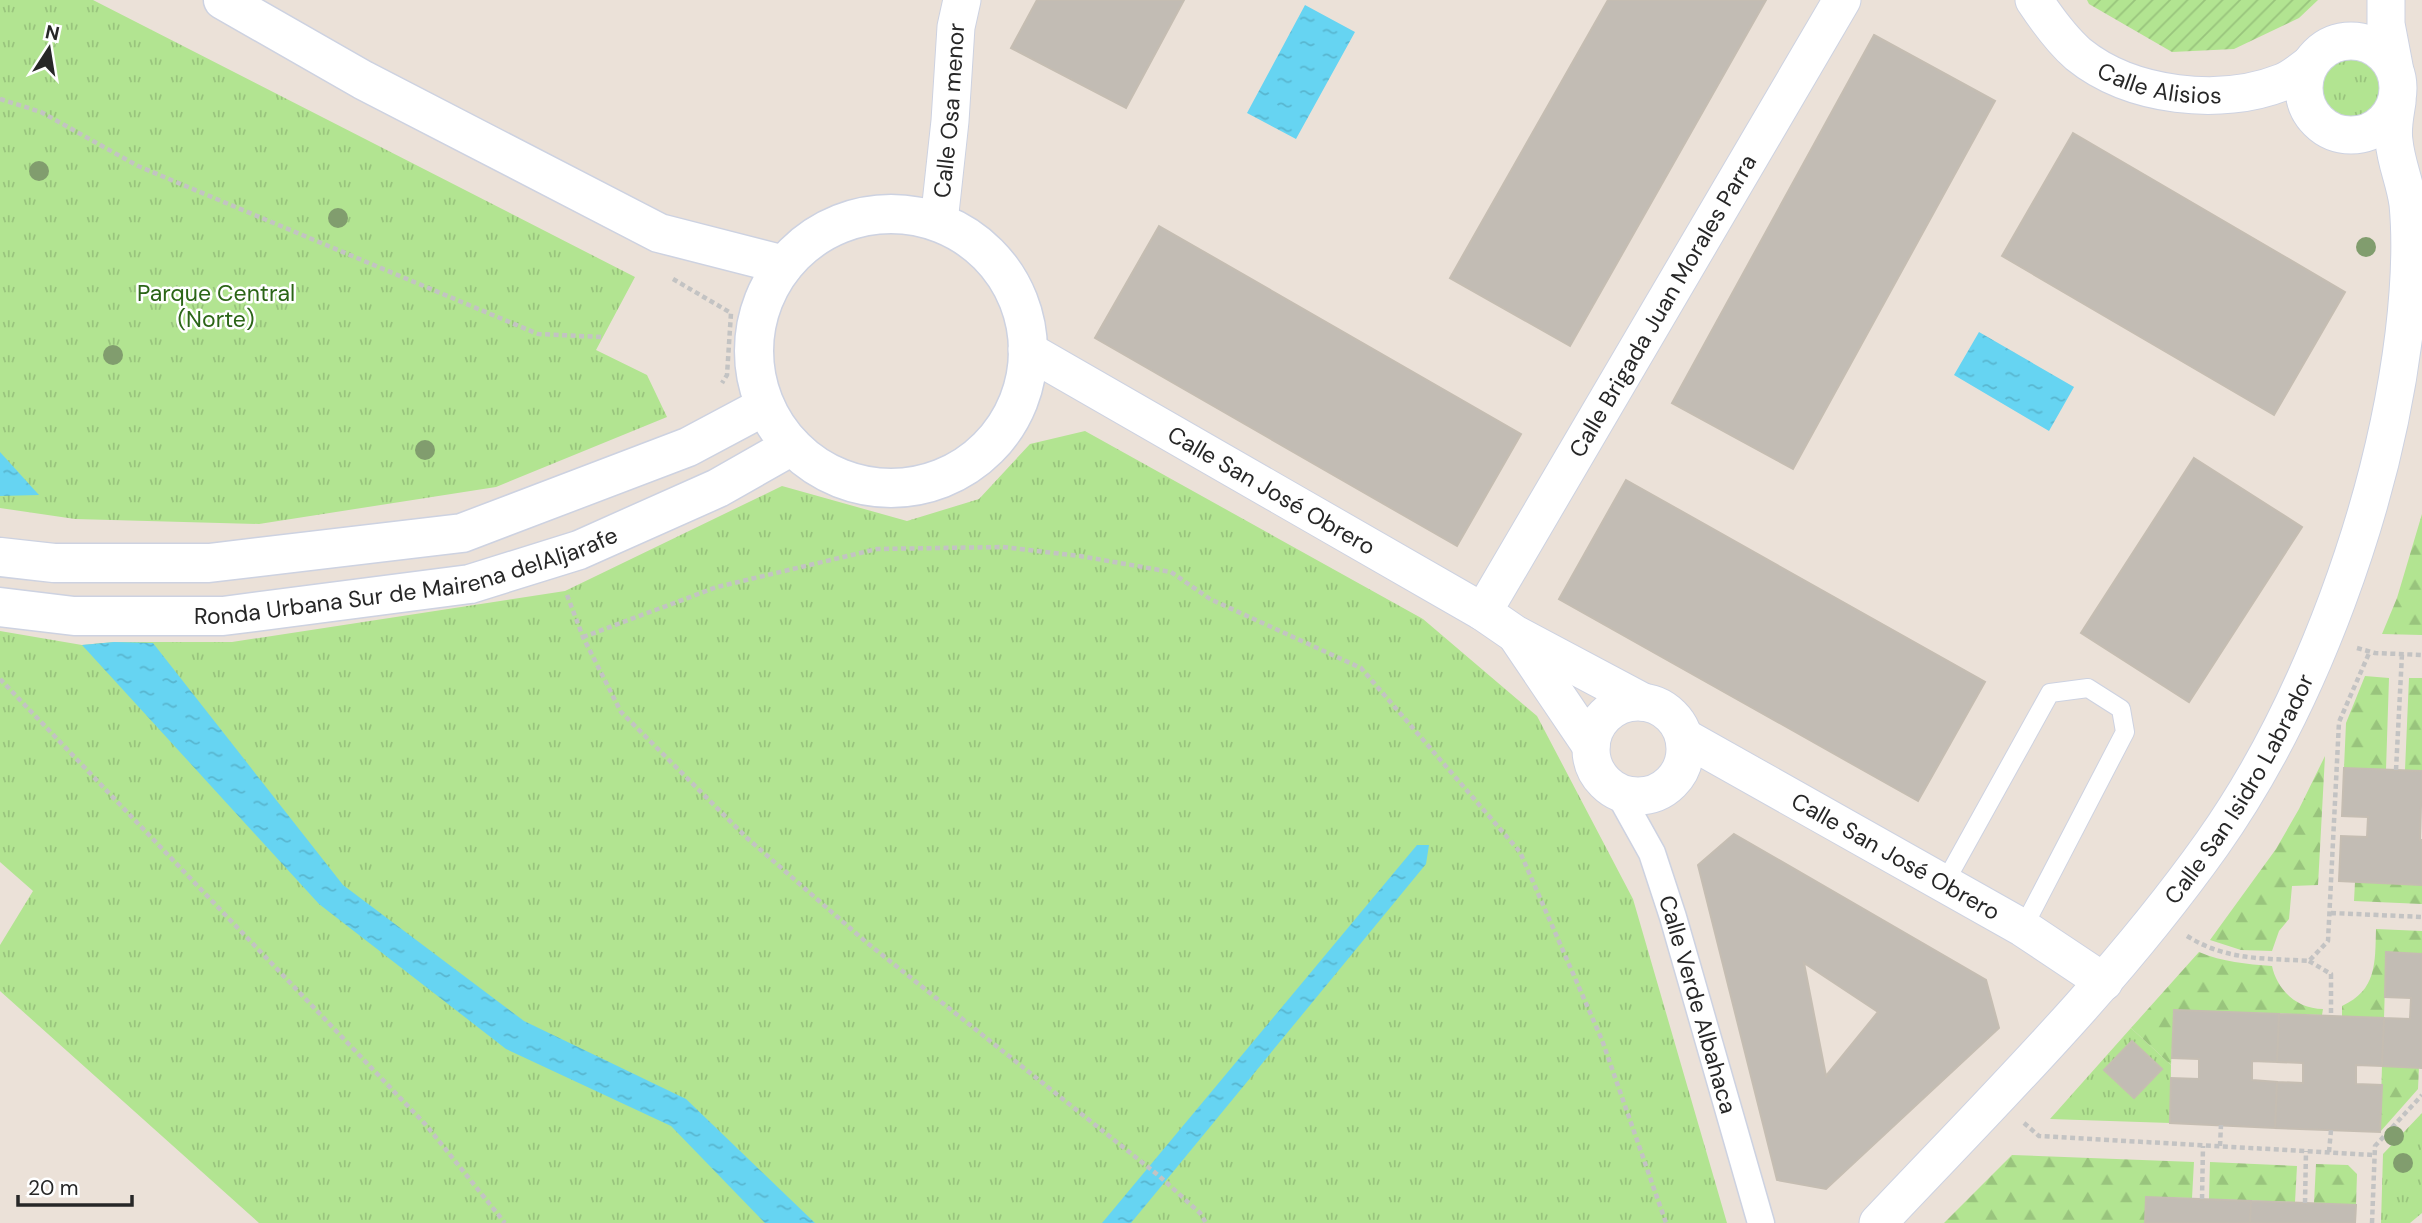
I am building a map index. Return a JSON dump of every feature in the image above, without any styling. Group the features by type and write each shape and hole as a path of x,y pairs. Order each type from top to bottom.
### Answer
{"street":[{"path":"223,0 363,80 659,233 784,265"},
{"name":"Calle Osa menor","path":"939,222 950,121 956,27 962,0"},
{"name":"Calle Brigada Juan Morales Parra","path":"1483,612 1842,0"},
{"name":"Calle Alisios","path":"2034,0 2078,54 2114,76 2150,90 2191,94 2236,93 2264,88 2287,80 2319,56"},
{"path":"2366,0 2343,35 2319,56 2305,77 2304,90 2313,116 2335,133 2348,135 2373,130 2383,124 2397,103 2398,80 2386,24 2386,0"},
{"path":"2319,56 2343,42 2358,41 2372,45 2394,66"},
{"name":"Calle San Isidro Labrador","path":"1878,1223 2104,982 2157,916 2213,842 2253,779 2292,705 2322,637 2356,548 2378,471 2394,397 2404,332 2408,256 2407,200 2393,139 2397,103"},
{"name":"Calle San Isidro Labrador","path":"2335,133 2361,151 2378,171 2391,198 2408,256"},
{"path":"892,213 939,222 990,255 1013,288 1028,334 1026,379 1008,424 973,461 930,483 882,489 845,481 803,458 780,434 758,392 754,324 772,279 784,265 844,220 892,213"},
{"name":"Calle San José Obrero","path":"1027,350 1483,612 1515,634 1643,702"},
{"name":"Ronda Urbana Sur de Mairena delAljarafe","path":"0,557 54,563 209,563 462,533 688,447 765,405"},
{"name":"Ronda Urbana Sur de Mairena delAljarafe","path":"0,607 74,616 223,616 470,584 579,550 718,488 792,446"},
{"name":"Calle San José Obrero","path":"1515,634 1591,746"},
{"path":"1643,702 1661,707 1675,720 1684,737 1685,758 1676,778 1660,791 1638,797 1618,792 1606,784 1594,764 1591,746 1595,729 1607,713 1624,704 1643,702"},
{"name":"Calle San José Obrero","path":"1684,737 2023,928 2104,982"},
{"name":"Calle Verde Albahaca","path":"1618,792 1652,853 1761,1223"}],"lane":[{"path":"1944,884 2050,693 2088,688 2121,709 2125,732 2023,928"}],"path":[{"path":"0,99 41,112 138,166 538,334 602,337"},
{"path":"668,276 731,313 727,376 720,386"},
{"path":"583,637 717,587 877,549 1003,547 1080,556 1171,572 1210,599 1362,668 1520,852 1602,1040 1666,1223"},
{"path":"554,558 583,637 621,712 747,838 866,942 1158,1175 1200,1213 1206,1223"},
{"path":"2322,637 2370,652 2422,655"},
{"path":"2309,961 2328,941 2339,722 2370,652"},
{"path":"2396,770 2402,654"},
{"path":"0,679 426,1125 505,1223"},
{"path":"2331,913 2422,917"},
{"path":"2157,916 2200,944 2238,957 2309,961 2331,974 2330,1016"},
{"path":"2372,1223 2375,1146 2422,1095"},
{"path":"1995,1099 2039,1136 2374,1154"},
{"path":"2220,1146 2221,1125"},
{"path":"2329,1152 2331,1130"},
{"path":"2202,1199 2203,1146"},
{"path":"2305,1203 2306,1151"}],"green space":[{"name":"Parque Central (Norte)","path":"0,0 93,0 635,277 596,350 647,375 667,417 496,487 259,524 75,519 0,508"},
{"path":"2087,0 2318,0 2299,18 2234,49 2172,52 2089,4"},
{"path":"2351,55 2364,58 2374,65 2381,75 2384,88 2381,101 2374,111 2364,118 2351,121 2338,118 2328,111 2321,101 2318,88 2321,75 2328,65 2338,58"},
{"path":"1085,431 1423,619 1537,716 1633,899 1727,1223 259,1223 0,991 0,945 33,891 0,862 0,631 82,645 114,642 232,642 565,591 782,486 907,521 979,499 1030,444"},
{"path":"2422,514 2422,635 2382,634 2397,598"},
{"path":"2365,676 2389,678 2386,770 2344,768 2346,723"},
{"path":"2409,678 2422,678 2422,771 2405,770"},
{"path":"2325,756 2318,885 2292,886 2289,919 2279,931 2272,951 2241,950 2210,940 2276,849"},
{"path":"2355,882 2422,885 2422,904 2354,901"},
{"path":"2376,929 2422,931 2422,954 2386,953 2384,1018 2342,1016 2342,1006 2362,992 2372,974"},
{"path":"2199,952 2226,960 2272,966 2283,990 2305,1006 2323,1009 2322,1015 2174,1010 2171,1065 2131,1028"},
{"path":"2131,1028 2171,1065 2170,1123 2050,1119"},
{"path":"2382,1066 2419,1067 2418,1089 2380,1132"},
{"path":"2422,1113 2422,1213 2410,1223 2381,1223 2383,1154"},
{"path":"2012,1155 2194,1162 2192,1198 2146,1197 2145,1223 1944,1223"},
{"path":"2210,1162 2297,1166 2295,1202 2209,1199"},
{"path":"2316,1164 2348,1165 2357,1174 2356,1205 2314,1203"}],"water":[{"path":"1305,5 1355,32 1296,139 1247,113"},
{"path":"1979,332 2074,387 2049,431 1954,375"},
{"path":"0,452 39,495 0,496"},
{"path":"153,643 343,885 524,1021 686,1099 815,1223 765,1223 671,1126 506,1049 319,904 82,645"},
{"path":"1417,845 1429,845 1426,864 1131,1223 1102,1223"}],"building":[{"path":"1037,0 1184,0 1126,108 1011,48"},
{"path":"1608,0 1766,0 1570,346 1450,278"},
{"path":"1874,35 1995,101 1793,469 1672,403"},
{"path":"2073,133 2345,292 2274,415 2002,256"},
{"path":"1159,226 1521,434 1457,546 1095,338"},
{"path":"2194,458 2302,527 2189,702 2081,633"},
{"path":"1626,480 1985,682 1918,801 1559,599"},
{"path":"2344,768 2422,771 2422,885 2339,881 2341,836 2367,837 2368,817 2342,816"},
{"path":"1734,834 1986,980 1999,1028 1826,1189 1777,1180 1698,865","holes":["1804,963 1878,1012 1826,1076"]},
{"path":"2386,952 2422,954 2422,1068 2382,1066 2384,1018 2410,1019 2411,998 2385,997"},
{"path":"2174,1010 2279,1014 2277,1062 2252,1061 2252,1080 2277,1082 2275,1128 2170,1123 2171,1078 2199,1079 2199,1059 2172,1058"},
{"path":"2279,1014 2384,1018 2382,1066 2356,1065 2356,1084 2382,1085 2380,1132 2275,1128 2277,1082 2303,1083 2303,1063 2277,1062"},
{"path":"2132,1041 2162,1069 2134,1098 2104,1070"},
{"path":"2146,1197 2251,1201 2250,1223 2145,1223"},
{"path":"2251,1201 2356,1205 2355,1223 2250,1223"}]}
